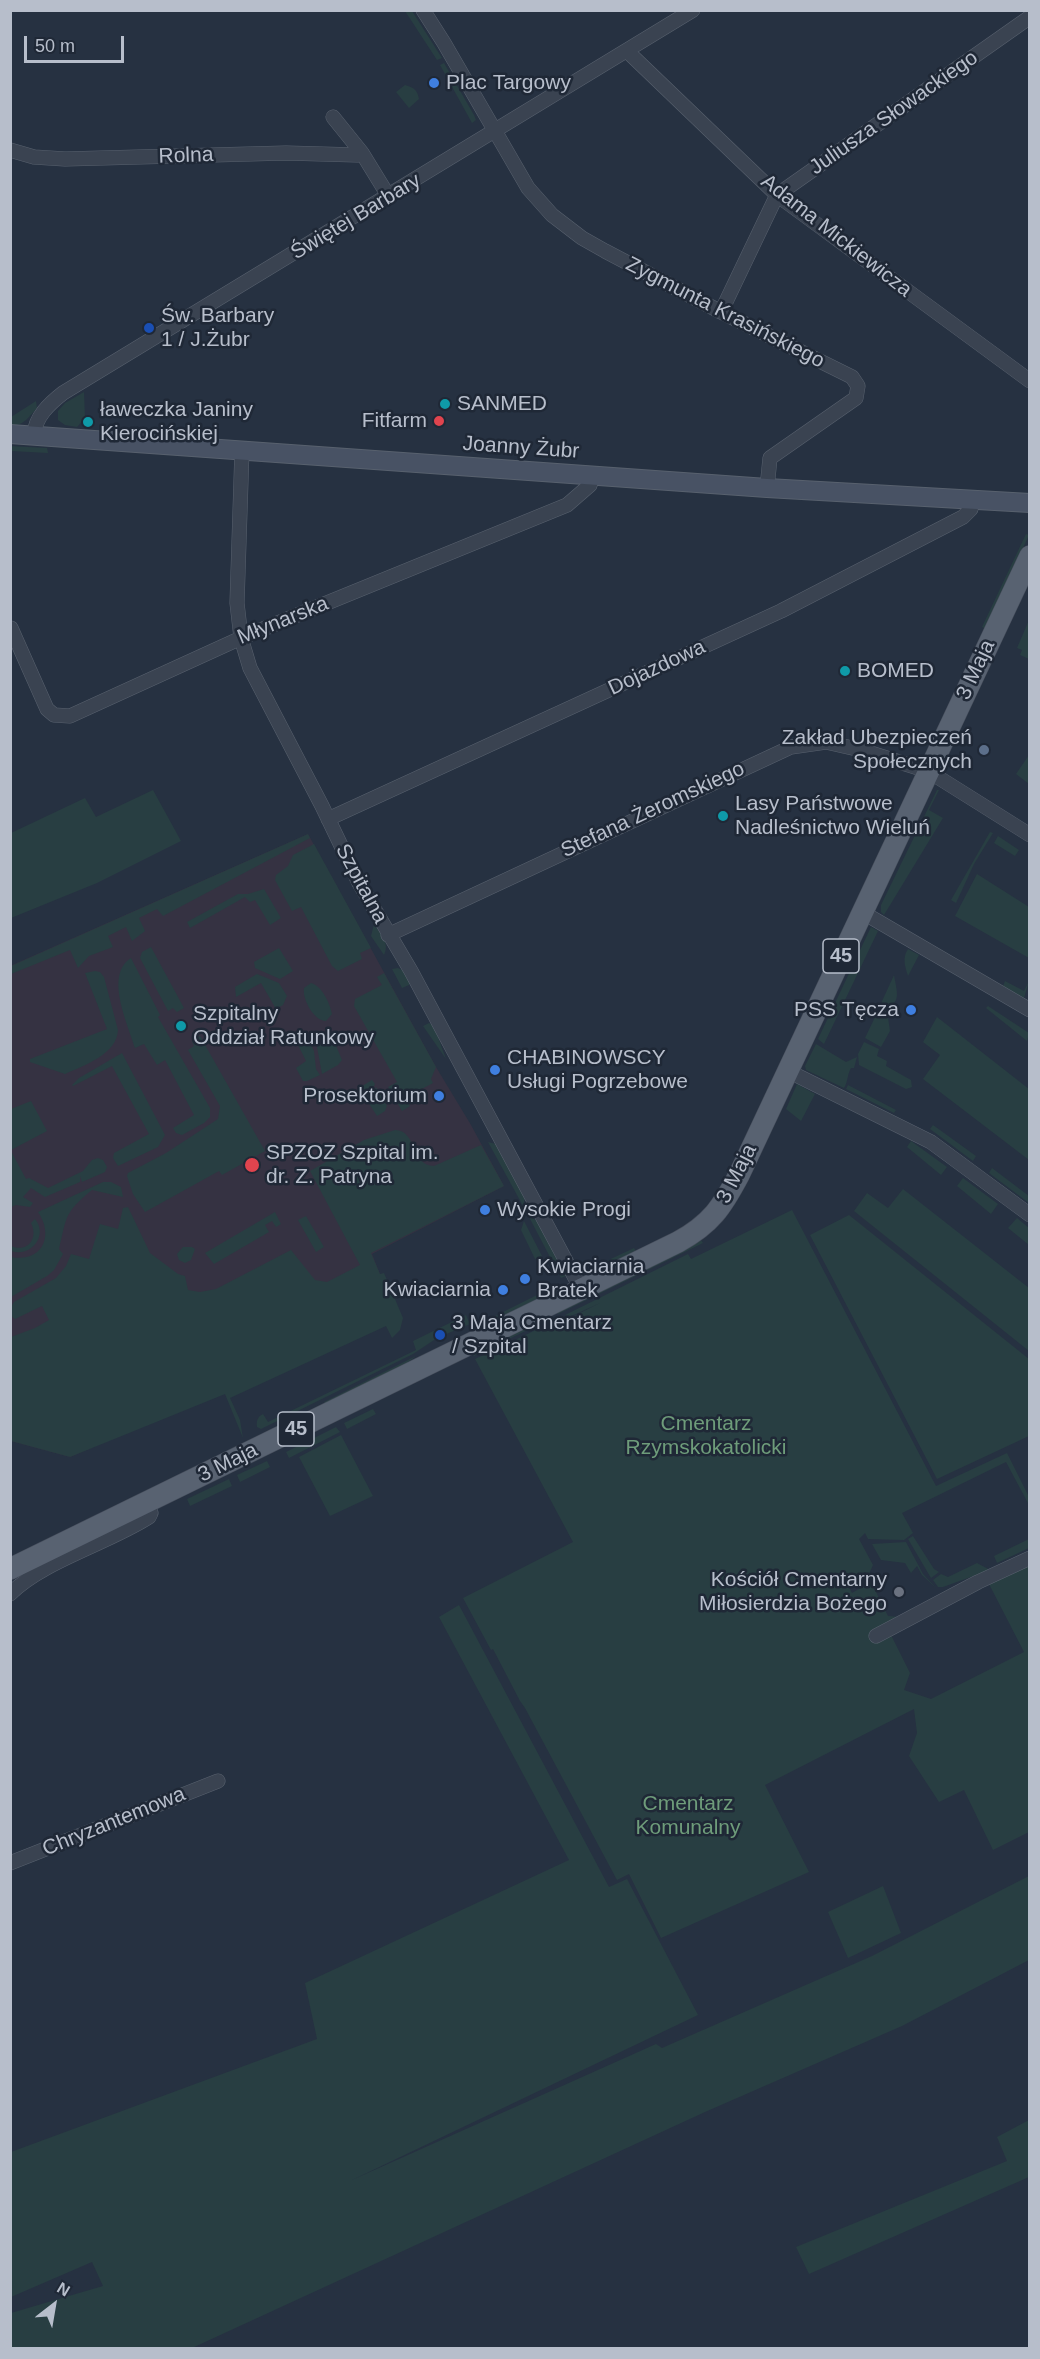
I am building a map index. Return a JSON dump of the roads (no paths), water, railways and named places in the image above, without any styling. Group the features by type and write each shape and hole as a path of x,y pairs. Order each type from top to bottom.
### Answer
{"main road":[{"name":"3 Maja","path":"10,1569 690,1235 713,1218 739,1175 1029,556"}],"street":[{"name":"Zygmunta Krasińskiego","path":"423,10 528,188 566,227 605,251 721,312 852,377 858,386 856,398 770,458 767,488"},
{"name":"Świętej Barbary","path":"34,435 34,427 41,415 50,403 63,393 389,197 693,10"},
{"name":"Juliusza Słowackiego","path":"721,312 777,195 1029,17"},
{"name":"Adama Mickiewicza","path":"628,51 777,195 1029,381"},
{"path":"333,117 362,153 389,197"},
{"name":"Rolna","path":"10,150 24,155 55,159 286,153 357,155 362,153"},
{"name":"Joanny Żubr","path":"10,434 767,488 1029,503"},
{"name":"Szpitalna","path":"242,450 237,611 241,638 257,682 348,862 388,935 411,971 581,1289"},
{"name":"Młynarska","path":"11,628 47,709 54,715 70,716 241,638 567,505 591,484 592,476"},
{"name":"Dojazdowa","path":"328,819 781,611 963,517 971,509 970,500"},
{"name":"Stefana Żeromskiego","path":"388,935 791,747 826,742 861,750 928,771 1029,835"},
{"path":"862,912 1029,1010"},
{"path":"788,1071 931,1142 1029,1215"},
{"path":"10,1594 46,1570 149,1517 151,1512 147,1502"},
{"path":"876,1636 970,1586 1029,1558"},
{"name":"Chryzantemowa","path":"10,1863 218,1781"}],"place":[{"name":"Plac Targowy","path":"434,83"},
{"name":"Św. Barbary 1 / J.Żubr","path":"149,328"},
{"name":"SANMED","path":"445,404"},
{"name":"Fitfarm","path":"439,421"},
{"name":"ławeczka Janiny Kierocińskiej","path":"88,422"},
{"name":"BOMED","path":"845,671"},
{"name":"Zakład Ubezpieczeń Społecznych","path":"984,750"},
{"name":"Lasy Państwowe Nadleśnictwo Wieluń","path":"723,816"},
{"name":"PSS Tęcza","path":"911,1010"},
{"name":"Szpitalny Oddział Ratunkowy","path":"181,1026"},
{"name":"CHABINOWSCY Usługi Pogrzebowe","path":"495,1070"},
{"name":"Prosektorium","path":"439,1096"},
{"name":"SPZOZ Szpital im. dr. Z. Patryna","path":"252,1165"},
{"name":"Wysokie Progi","path":"485,1210"},
{"name":"Kwiaciarnia Bratek","path":"525,1279"},
{"name":"Kwiaciarnia","path":"503,1290"},
{"name":"3 Maja Cmentarz / Szpital","path":"440,1335"},
{"name":"Kościół Cmentarny Miłosierdzia Bożego","path":"899,1592"}],"park label":[{"name":"Cmentarz Rzymskokatolicki","path":"706,1436"},
{"name":"Cmentarz Komunalny","path":"688,1816"}]}
